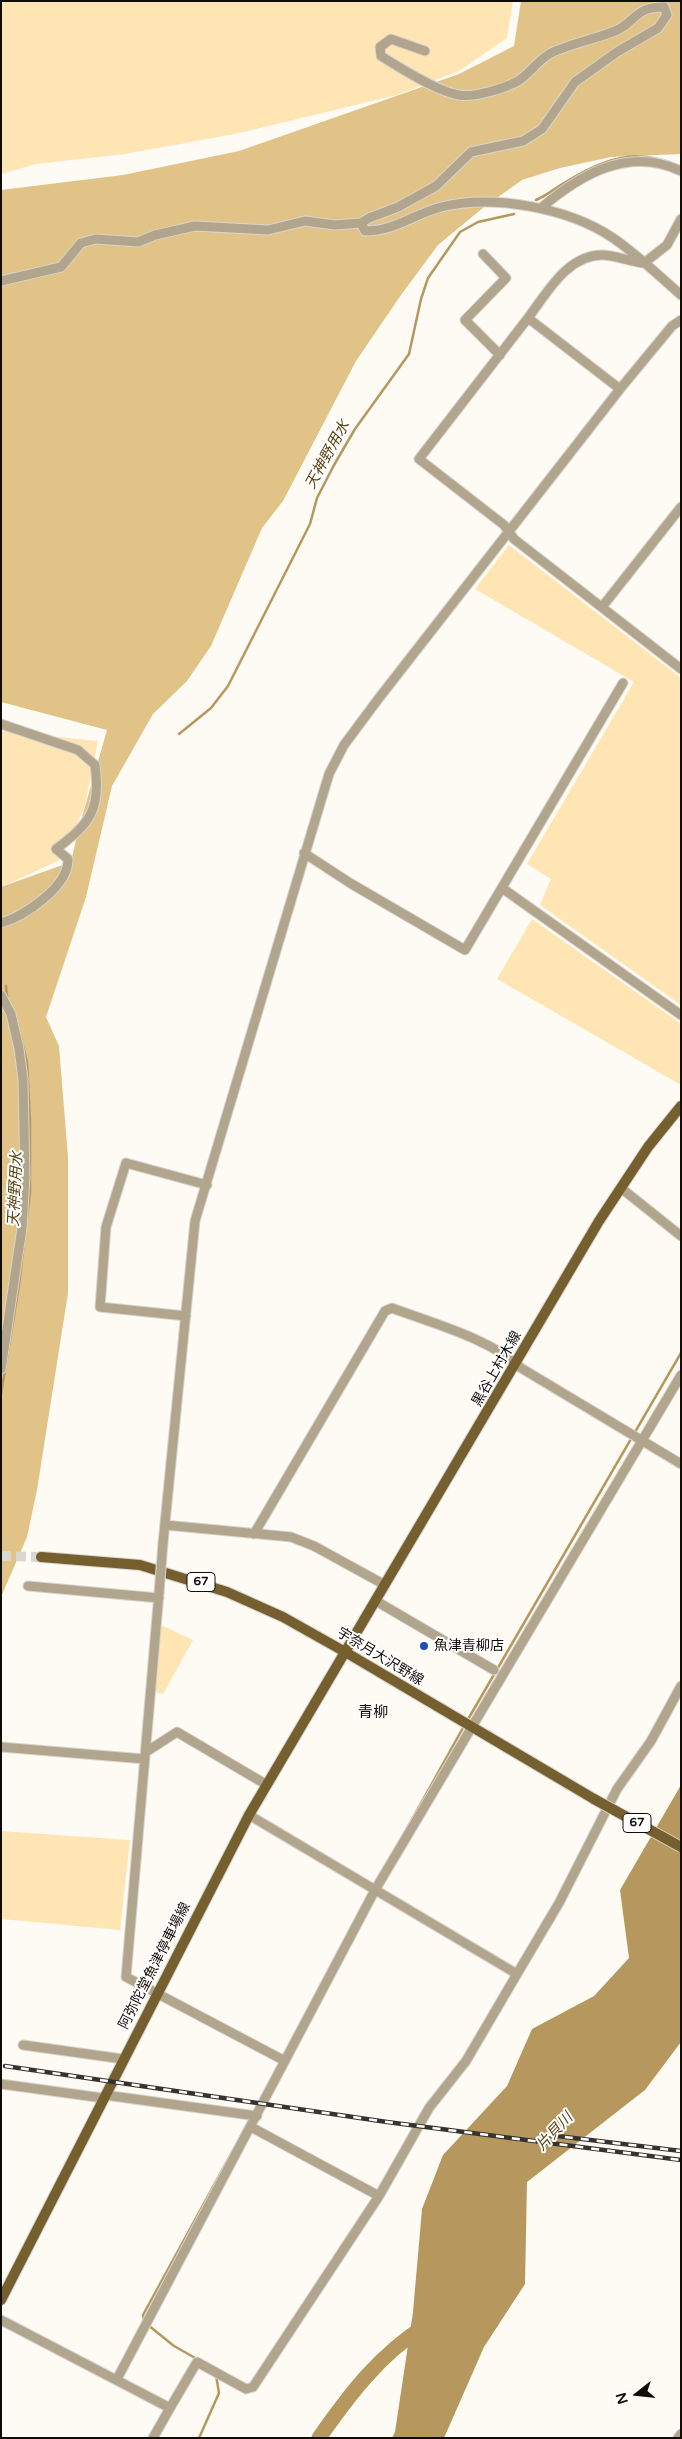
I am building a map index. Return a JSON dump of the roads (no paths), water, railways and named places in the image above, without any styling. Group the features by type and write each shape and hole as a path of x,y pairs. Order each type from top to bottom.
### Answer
{"main road":[{"name":"黒谷上村木線","path":"347,1652 568,1273 621,1188 681,1106"},
{"name":"宇奈月大沢野線","path":"41,1557 140,1565 208,1585 283,1617 347,1652 470,1727 594,1799 681,1847"},
{"name":"阿弥陀堂魚津停車場線","path":"1,2300 249,1815 347,1652"}],"street":[{"path":"1,281 61,267 81,243 96,239 138,242 195,226 268,230 304,221 335,225 361,223 369,218 398,208 436,186 471,152 523,141 542,129 575,82 618,52 658,28 667,15 664,7 642,10 616,31 552,53 535,64 521,79 508,86 482,93 460,95 428,82 381,56 380,47 391,39 426,51"},
{"path":"541,208 562,190 578,180 594,172 633,160 648,160 681,171"},
{"path":"361,223 365,231 382,231 439,207 463,203 496,202 541,208 582,221 613,238 681,295"},
{"path":"644,263 666,245 681,219"},
{"path":"483,254 506,278 465,320 500,355"},
{"path":"644,263 602,255 585,259 564,271 419,459 504,525 514,538 681,669"},
{"path":"528,318 620,389"},
{"path":"285,2061 126,1978 163,1543 195,1220 304,853 329,774 344,745 620,389 672,326 681,320"},
{"path":"602,607 681,507"},
{"path":"304,853 350,883 466,950 623,683"},
{"path":"1,724 78,750 95,765 98,789 94,809 87,819 72,837 56,849 68,860 68,870 60,882 36,905 1,923"},
{"path":"502,888 681,1015"},
{"path":"1,995 11,1014 23,1079 25,1177 22,1228 1,1369"},
{"path":"186,1316 100,1307 106,1227 126,1163 207,1184"},
{"path":"621,1188 681,1236"},
{"path":"254,1534 385,1311 392,1308 473,1339 516,1363 681,1464"},
{"path":"117,2379 375,1890 470,1727 681,1375"},
{"path":"166,1525 291,1537 314,1546 385,1585"},
{"path":"28,1586 159,1596"},
{"path":"376,1601 494,1670"},
{"path":"153,2438 197,2362 246,2389 252,2387 380,2196 429,2108 466,2061 558,1903 617,1789 652,1741 681,1686"},
{"path":"1,1748 145,1756 177,1732 267,1785"},
{"path":"249,1815 517,1974"},
{"path":"23,2045 123,2059"},
{"path":"1,2084 256,2116"},
{"path":"251,2127 380,2196"},
{"path":"1,2320 170,2408"},
{"path":"678,2438 681,2434"}],"water":[{"path":"681,1785 681,2042 645,2090 527,2182 525,2284 484,2347 444,2438 392,2438 395,2432 413,2312 422,2209 443,2155 507,2086 532,2029 594,1996 629,1958 620,1890"}],"waterway":[{"path":"536,200 583,172 610,161 636,156 650,157 679,166"},
{"name":"天神野用水","path":"179,734 211,708 228,686 310,524 317,498 334,465 355,429 409,354 421,299 428,278 460,232 478,222 514,214"},
{"name":"天神野用水","path":"6,986 7,997"},
{"name":"天神野用水","path":"1,1394 19,1285 30,1192 30,1121 27,1062 14,1011"},
{"path":"467,1721 681,1353"},
{"path":"406,1830 464,1726"},
{"path":"144,2321 143,2315 250,2119"},
{"path":"148,2325 174,2346 197,2359"},
{"name":"片貝川","path":"319,2438 366,2376 394,2349 425,2326"},
{"path":"199,2438 219,2393 216,2375"}],"tunnel":[{"path":"1,1556 41,1557"}],"railway":[{"path":"5,2066 387,2122 681,2160"},
{"path":"549,2135 681,2151"}],"place":[{"name":"魚津青柳店","path":"424,1646"}],"district":[{"name":"青柳","path":"373,1713"}]}
